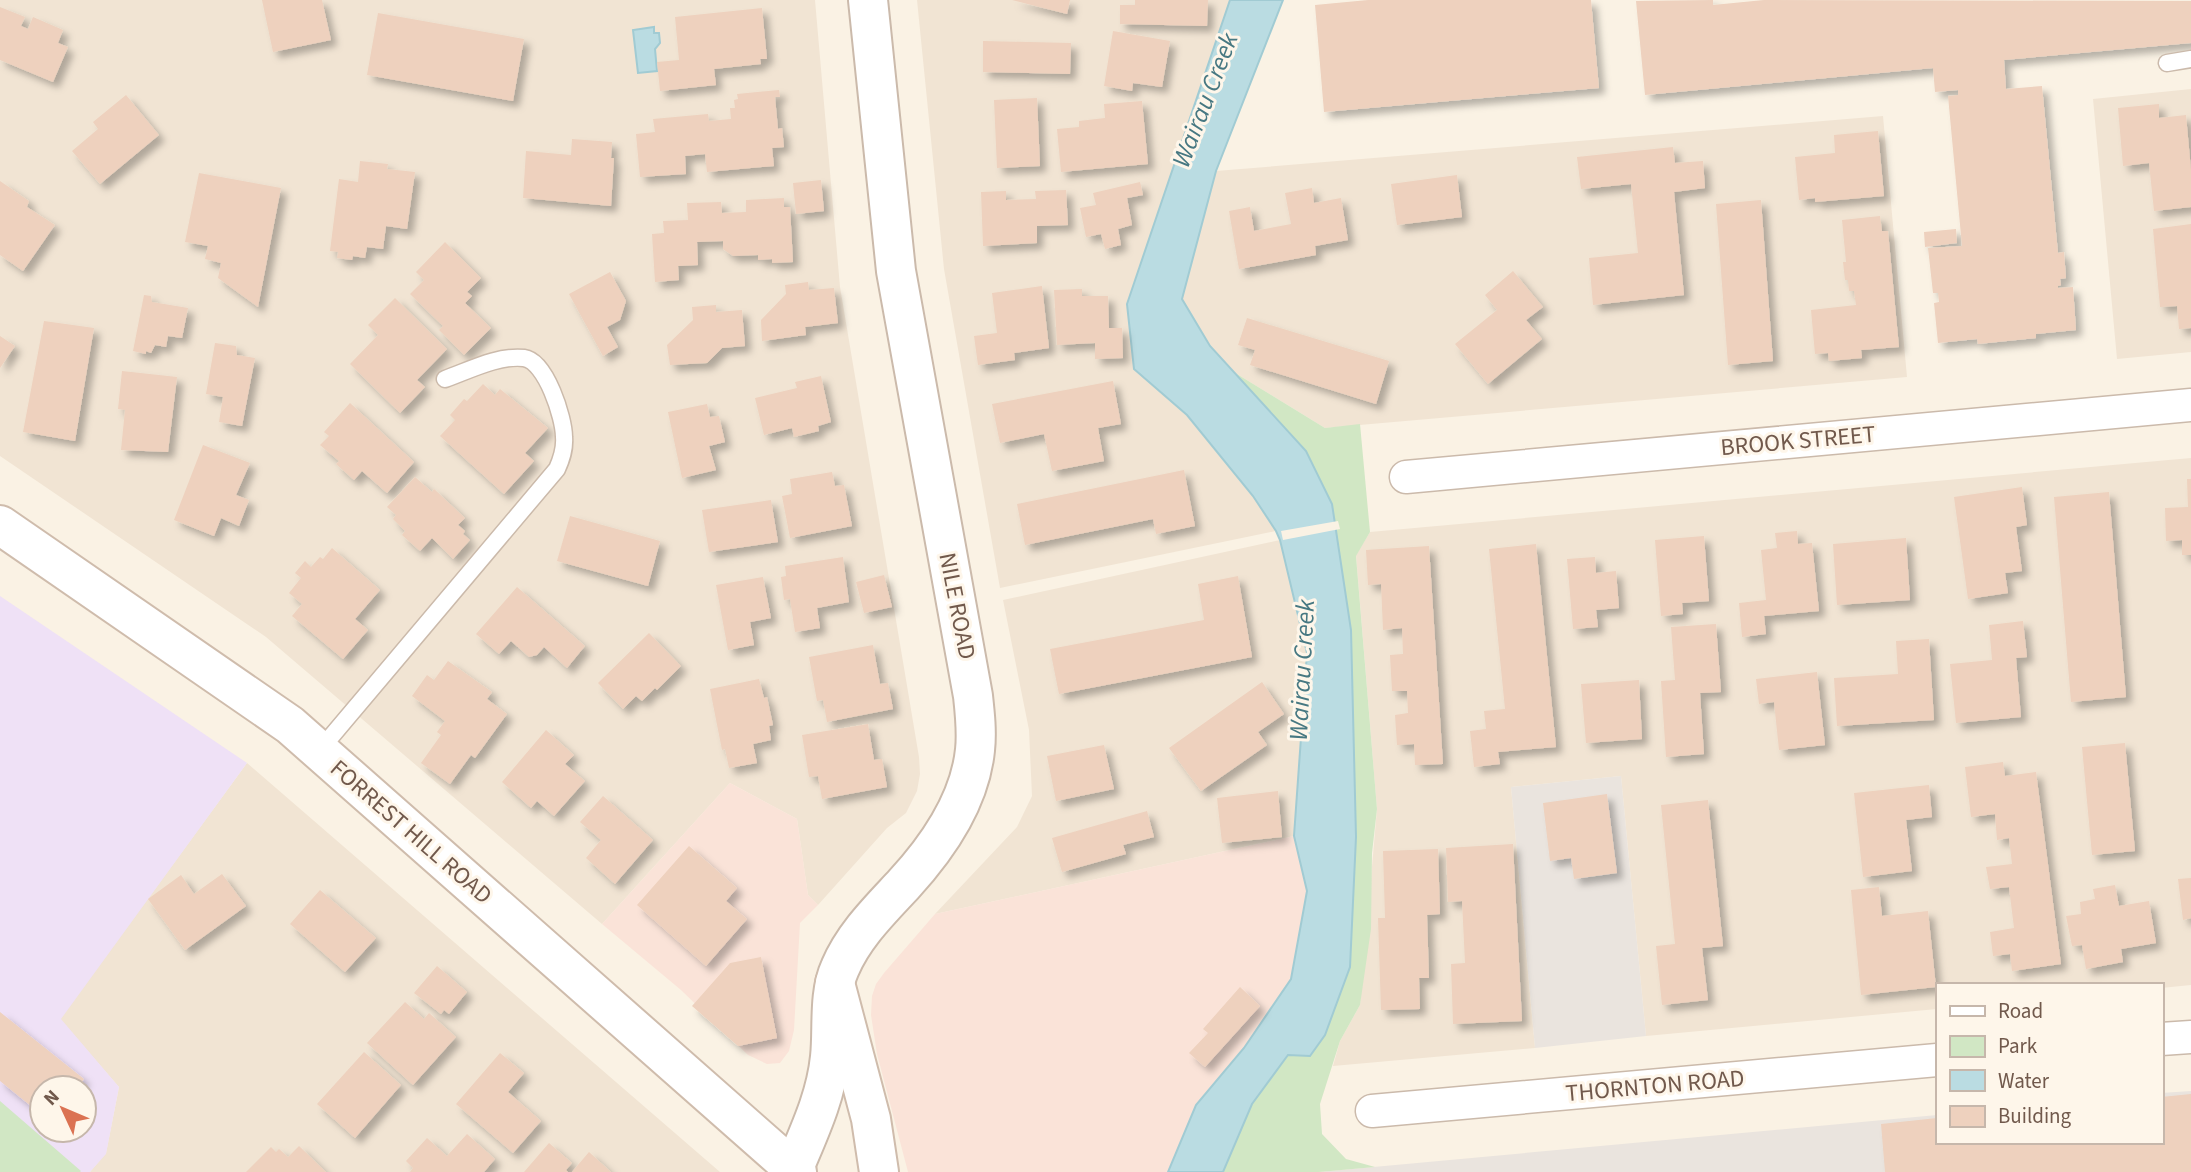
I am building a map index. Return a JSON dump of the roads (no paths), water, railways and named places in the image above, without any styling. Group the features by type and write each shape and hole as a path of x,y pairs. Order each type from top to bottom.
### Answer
{"street":[{"name":"NILE ROAD","path":"795,1170 820,1107 827,1080 835,983 839,970 869,923 935,846 951,819 970,775 975,750 976,727 958,604 941,526 896,271 868,0"},
{"name":"BROOK STREET","path":"1406,477 2191,405"},
{"name":"FORREST HILL ROAD","path":"0,526 290,725 795,1170"},
{"path":"835,983 871,1119 879,1172"},
{"path":"2163,1039 2191,1037"},
{"name":"THORNTON ROAD","path":"1372,1111 1936,1060"}],"lane":[{"path":"2167,63 2191,60"},
{"path":"318,751 557,469 563,455 564,436 560,413 546,378 529,359 497,361 445,379"}],"water":[{"name":"Wairau Creek","path":"1230,0 1283,0 1216,171 1182,299 1210,346 1306,451 1332,504 1351,630 1356,837 1350,967 1325,1035 1310,1056 1288,1055 1252,1104 1223,1172 1168,1172 1196,1105 1244,1048 1291,979 1307,891 1294,836 1307,653 1280,540 1253,496 1187,415 1134,369 1127,304"},
{"path":"654,27 654,33 659,33 660,43 655,49 657,71 638,73 633,30"}]}
